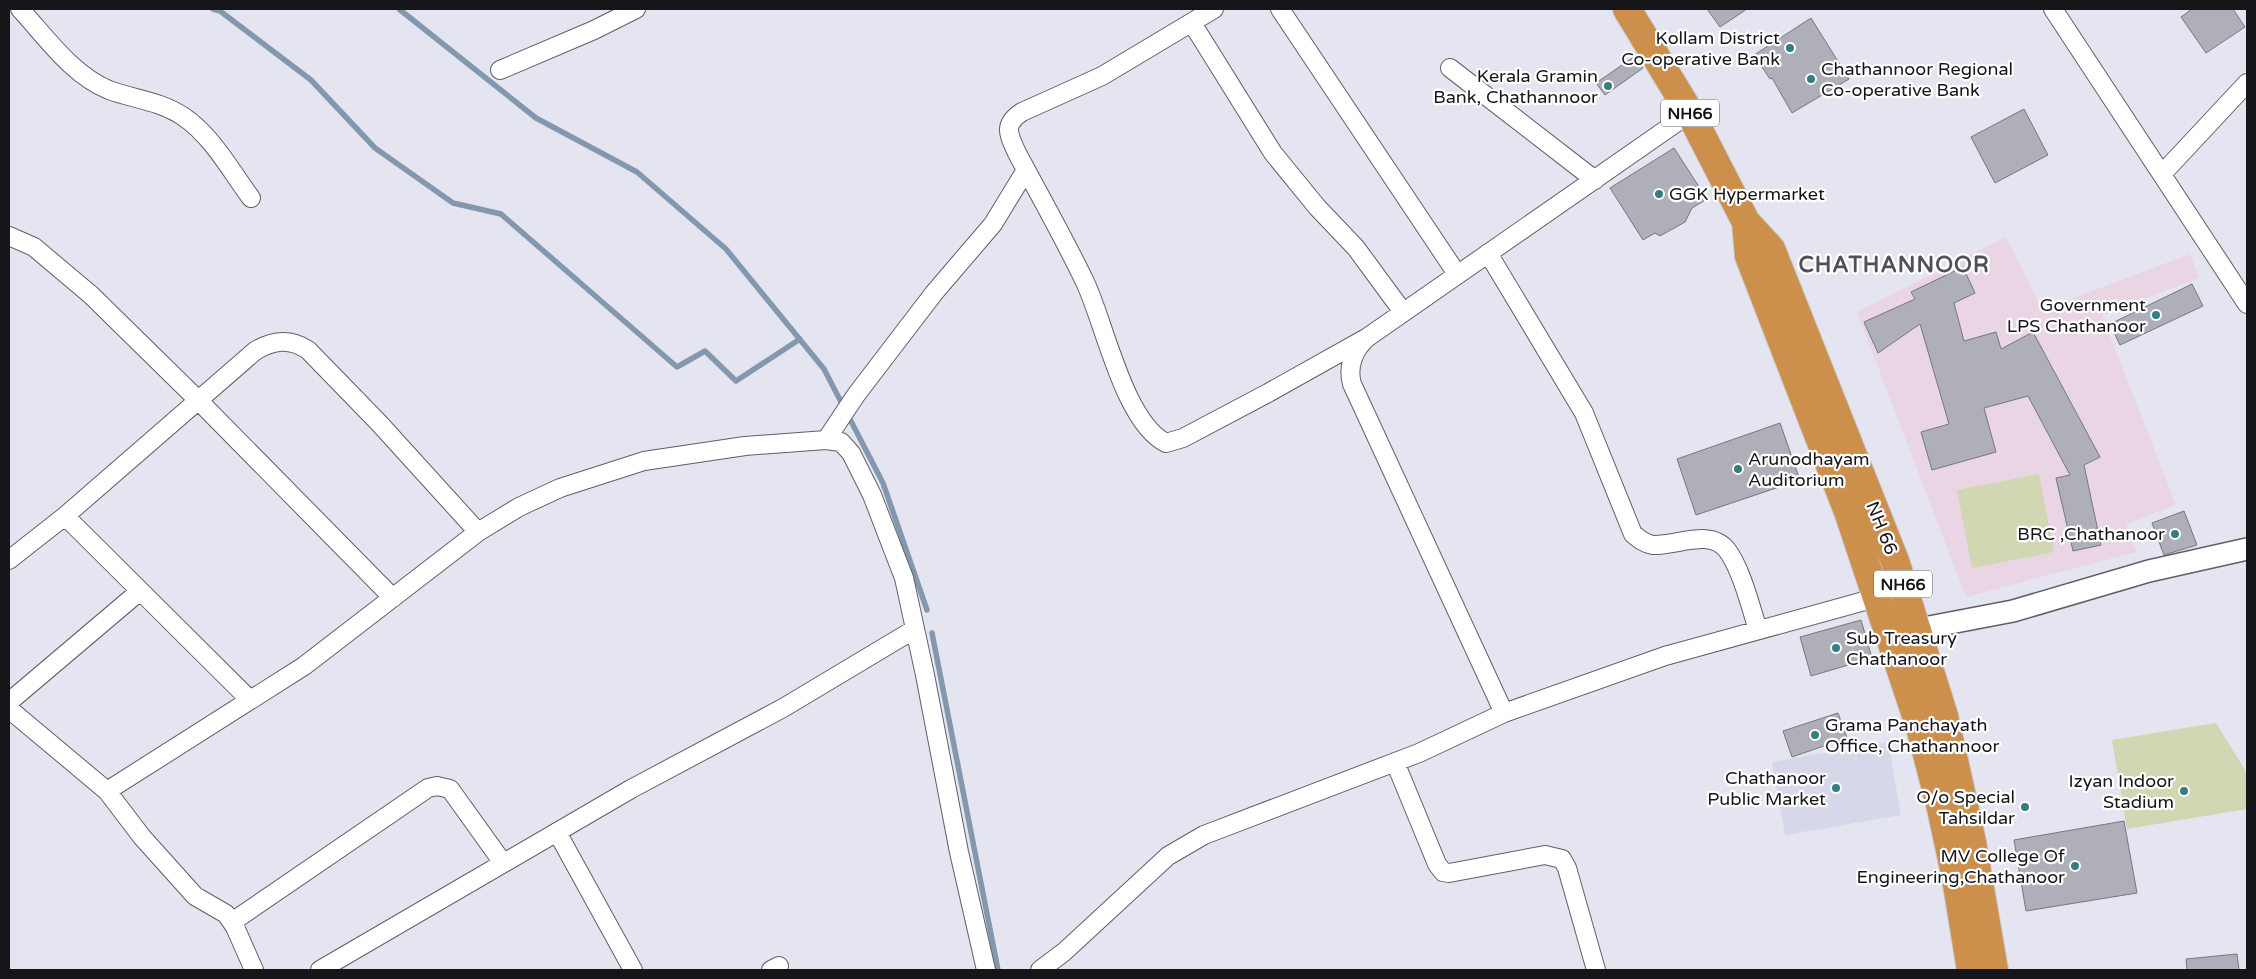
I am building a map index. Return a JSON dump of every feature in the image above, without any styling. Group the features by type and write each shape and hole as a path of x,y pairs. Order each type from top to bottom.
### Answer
{"highway":[{"name":"NH 66","path":"1627,9 1690,113 1746,222 1771,249 1895,561 1944,716 1972,842 1994,970"},
{"name":"NH 66","path":"1746,222 1749,256 1849,514 1920,727 1941,808 1956,878 1971,970"}],"street":[{"path":"20,9 80,74 108,90 155,104 184,117 206,137 252,198"},
{"path":"500,70 594,30 636,9"},
{"path":"1214,9 1102,76 1022,112 1012,118 1008,127 1010,138 1086,283 1129,395 1145,424 1155,437 1166,442 1183,438 1368,337 1690,113"},
{"path":"1280,9 1457,274"},
{"path":"2053,9 2247,304"},
{"path":"1192,23 1273,153 1317,208 1356,248 1403,312"},
{"path":"1450,68 1595,180"},
{"path":"2162,174 2247,84"},
{"path":"826,440 856,395 928,301 992,224 1026,170"},
{"path":"9,236 34,247 91,294 392,598"},
{"path":"1488,253 1584,413 1633,534 1642,541 1653,545 1703,539 1721,544 1734,562 1758,630"},
{"path":"1368,337 1359,346 1351,363 1352,384 1504,713"},
{"path":"9,560 65,516 255,351 265,345 285,341 298,343 308,350 379,423 478,532"},
{"path":"107,791 304,666 478,532 519,507 560,488 644,461 745,446 826,440 841,442 846,446 872,494 904,578 959,852 986,970"},
{"path":"65,516 250,700"},
{"path":"1889,636 2013,611 2149,571 2247,549"},
{"path":"1040,970 1064,952 1155,867 1193,840 1395,762 1504,713 1665,656 1904,590"},
{"path":"9,702 140,591"},
{"path":"320,970 631,789 783,708 915,629"},
{"path":"9,710 107,791 142,837 194,896 226,914 232,922 254,970"},
{"path":"1395,762 1437,864 1443,872 1449,873 1545,855 1562,859 1568,868 1596,970"},
{"path":"232,922 428,788 437,786 444,786 453,793 503,863"},
{"path":"557,832 633,970"}],"shaded area":[{"path":"2006,237 2042,310 2190,254 2199,278 2102,315 2176,505 2126,524 2136,552 1966,597 1857,312"},
{"name":"Chathanoor Public Market","path":"1888,742 1901,815 1785,835 1772,762"}],"green space":[{"path":"2039,474 2054,552 1972,568 1957,490"},
{"name":"Izyan Indoor Stadium","path":"2216,723 2247,773 2247,809 2127,829 2112,740"}],"building":[{"path":"1707,9 1747,9 1720,27"},
{"path":"2192,9 2233,9 2245,27 2206,53 2181,17"},
{"path":"1811,18 1849,79 1792,113 1772,78 1770,79 1754,55"},
{"name":"Kerala Gramin Bank, Chathannoor","path":"1635,56 1643,68 1605,95 1596,83"},
{"path":"2024,109 2048,155 1995,183 1971,137"},
{"name":"GGK Hypermarket","path":"1674,148 1707,199 1692,208 1685,222 1660,236 1655,233 1643,240 1610,188"},
{"path":"1963,267 1975,293 1954,303 1964,341 1996,332 2001,349 2033,332 2100,457 2084,465 2101,545 2073,551 2056,478 2070,475 2028,396 1984,408 1996,452 1932,470 1921,432 1949,424 1920,324 1878,353 1864,322 1915,299 1911,292"},
{"name":"Government LPS Chathanoor","path":"2192,284 2203,306 2120,345 2110,324"},
{"name":"Arunodhayam Auditorium","path":"1780,423 1800,480 1696,515 1677,459"},
{"name":"BRC ,Chathanoor","path":"2184,511 2197,545 2164,555 2152,523"},
{"name":"Sub Treasury Chathanoor","path":"1861,620 1872,658 1811,676 1800,637"},
{"name":"Grama Panchayath Office, Chathannoor","path":"1838,713 1847,738 1792,757 1783,731"},
{"name":"MV College Of Engineering,Chathanoor","path":"2124,821 2137,893 2026,911 2014,840"},
{"path":"2237,954 2239,970 2187,970 2186,959"}],"waterway":[{"path":"213,9 220,11 311,80 375,148 453,203 501,214 677,367 705,351 736,381 800,339"},
{"path":"399,9 536,118 637,172 726,249 824,369 883,483 927,610"},
{"path":"932,633 998,970"}],"place":[{"name":"Kollam District Co-operative Bank","path":"1790,48"},
{"name":"Chathannoor Regional Co-operative Bank","path":"1811,79"},
{"name":"Kerala Gramin Bank, Chathannoor","path":"1608,86"},
{"name":"GGK Hypermarket","path":"1659,194"},
{"name":"Government LPS Chathanoor","path":"2156,315"},
{"name":"Arunodhayam Auditorium","path":"1738,469"},
{"name":"BRC ,Chathanoor","path":"2175,534"},
{"name":"Sub Treasury Chathanoor","path":"1836,648"},
{"name":"Grama Panchayath Office, Chathannoor","path":"1815,735"},
{"name":"Chathanoor Public Market","path":"1836,788"},
{"name":"Izyan Indoor Stadium","path":"2184,791"},
{"name":"O/o Special Tahsildar","path":"2025,807"},
{"name":"MV College Of Engineering,Chathanoor","path":"2075,866"}],"district":[{"name":"CHATHANNOOR","path":"1894,264"}]}
